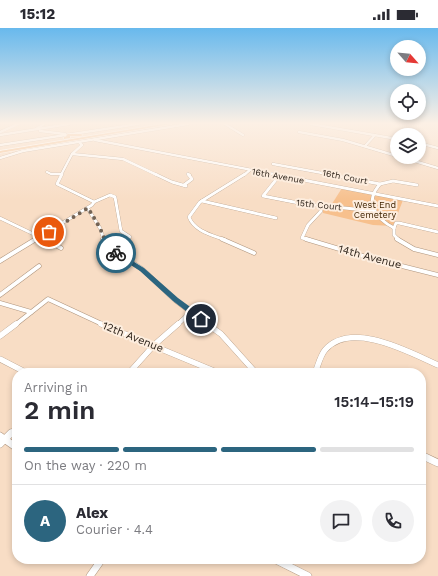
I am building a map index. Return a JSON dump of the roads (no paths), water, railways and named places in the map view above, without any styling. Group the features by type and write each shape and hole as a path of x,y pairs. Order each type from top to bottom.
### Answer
{"highway":[{"path":"0,152 15,150"}],"street":[{"path":"0,158 32,150"},
{"path":"77,150 72,154 57,184 94,202"},
{"name":"16th Avenue","path":"144,150 438,206"},
{"path":"376,150 390,154"},
{"path":"72,154 123,159 144,168 160,178 185,185 192,179 188,174"},
{"name":"16th Court","path":"273,164 380,184 393,181 417,185"},
{"path":"425,164 438,168"},
{"path":"250,170 239,180 216,191 202,201 191,211 189,217 191,223 199,229 254,253"},
{"path":"47,172 51,174 62,174"},
{"name":"15th Court","path":"279,176 264,196 321,206 374,211"},
{"path":"380,184 373,193 371,199 374,211 384,223 394,228"},
{"path":"1,260 88,208 94,202 107,196 113,196 121,231 130,237 112,250"},
{"path":"202,201 276,218"},
{"name":"14th Avenue","path":"321,206 321,211 308,225 302,238 438,275"},
{"path":"88,208 100,228 104,241 112,250 142,269 175,300 229,341 252,368"},
{"path":"0,218 11,222 61,248"},
{"path":"438,232 400,223 396,223 394,228 395,238 404,244 438,255"},
{"path":"0,295 39,266"},
{"name":"12th Avenue","path":"31,312 48,299 128,336 154,345 207,368"},
{"path":"0,303 31,312"},
{"path":"0,336 31,312"},
{"path":"133,368 154,345 192,312"},
{"path":"317,368 326,349 343,339 354,337 379,340 438,365"},
{"path":"0,359 17,368"},
{"path":"12,432 2,440 12,445"},
{"path":"426,457 438,463"},
{"path":"90,576 98,564"},
{"path":"284,564 308,576"}],"park label":[{"name":"West End Cemetery","path":"375,210"}]}
